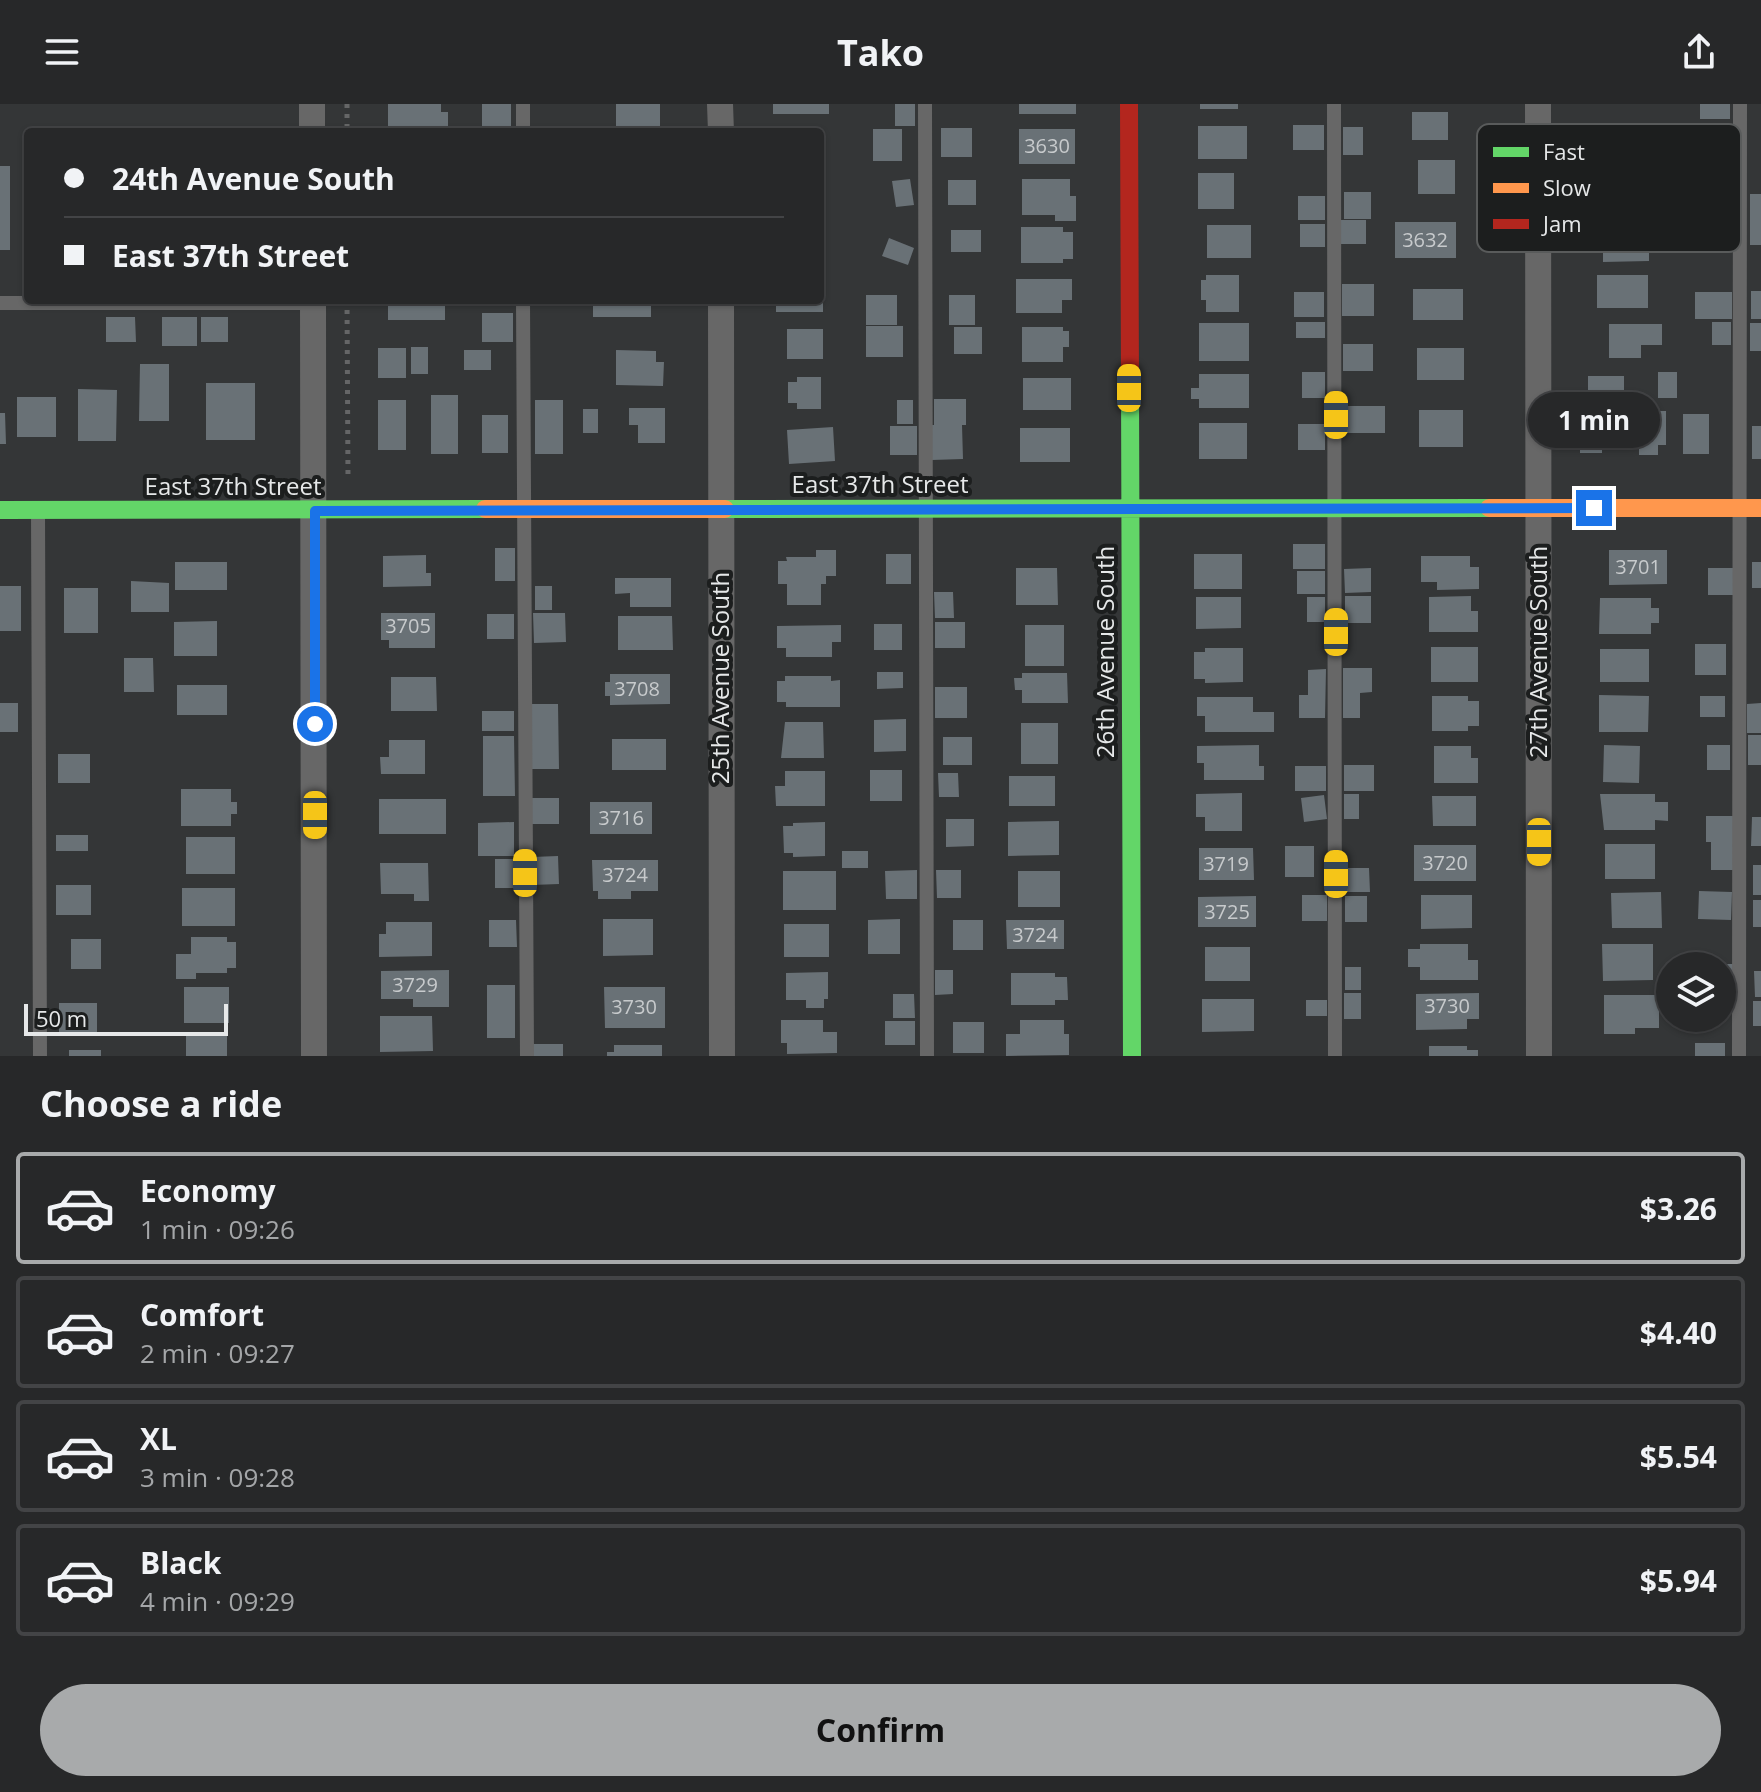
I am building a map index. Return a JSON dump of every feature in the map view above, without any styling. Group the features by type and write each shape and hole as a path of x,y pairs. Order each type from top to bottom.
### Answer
{"street":[{"path":"312,104 312,128"},
{"path":"720,104 721,128"},
{"name":"26th Avenue South","path":"1129,104 1132,1056"},
{"name":"27th Avenue South","path":"1538,104 1538,124"},
{"name":"27th Avenue South","path":"1538,252 1539,1056"},
{"path":"313,304 314,1056"},
{"name":"25th Avenue South","path":"721,304 722,1056"},
{"name":"East 37th Street","path":"0,510 1761,508"}],"lane":[{"path":"523,104 523,128"},
{"path":"925,104 927,1056"},
{"path":"1334,104 1337,509 1335,1056"},
{"path":"1740,104 1740,124"},
{"path":"1739,1056 1740,252"},
{"path":"0,303 24,303"},
{"path":"523,304 527,1056"},
{"path":"38,510 40,1056"}],"path":[{"path":"347,104 347,128"},
{"path":"346,486 347,304"}],"building":[{"path":"388,104 441,104 441,112 448,112 448,128 388,128"},
{"path":"482,104 511,104 511,126 482,126"},
{"path":"616,104 660,104 660,128 616,128"},
{"path":"773,104 829,104 829,114 773,114"},
{"path":"895,104 915,104 915,126 895,126"},
{"path":"1019,104 1076,104 1076,114 1019,114"},
{"path":"1200,104 1238,104 1238,109 1200,109"},
{"path":"1700,104 1730,104 1730,119 1700,119"},
{"path":"1412,112 1448,112 1448,140 1412,140"},
{"path":"1293,125 1324,125 1324,150 1293,150"},
{"path":"1198,126 1247,126 1247,159 1198,159"},
{"path":"1343,127 1363,127 1363,155 1343,155"},
{"path":"941,128 972,128 972,157 941,157"},
{"path":"873,129 902,129 902,161 873,161"},
{"path":"1019,129 1075,129 1075,164 1019,164"},
{"path":"1418,160 1455,160 1455,194 1418,194"},
{"path":"0,166 10,166 10,250 0,250"},
{"path":"1198,173 1234,173 1234,209 1198,209"},
{"path":"910,179 914,205 896,207 892,181"},
{"path":"1022,179 1070,179 1070,196 1076,196 1076,221 1055,221 1055,215 1022,215"},
{"path":"948,180 976,180 976,205 948,205"},
{"path":"1344,192 1371,192 1371,219 1344,219"},
{"path":"1750,194 1761,194 1761,245 1750,245"},
{"path":"1298,196 1325,196 1325,220 1298,220"},
{"path":"1341,220 1366,220 1366,244 1341,244"},
{"path":"1395,222 1456,222 1456,258 1395,258"},
{"path":"1300,224 1325,224 1325,247 1300,247"},
{"path":"1207,225 1251,225 1251,258 1207,258"},
{"path":"1021,227 1063,227 1063,232 1073,232 1073,259 1063,259 1063,263 1021,263"},
{"path":"951,230 981,230 981,252 951,252"},
{"path":"889,238 914,248 908,265 882,256"},
{"path":"1603,252 1649,252 1649,261 1603,262"},
{"path":"1206,275 1239,275 1239,312 1206,312 1206,300 1201,300 1201,280 1206,280"},
{"path":"1597,275 1648,275 1648,308 1597,308"},
{"path":"1016,279 1072,279 1072,300 1062,300 1062,313 1016,313"},
{"path":"1342,284 1374,284 1374,316 1342,316"},
{"path":"1413,289 1463,289 1463,320 1413,320"},
{"path":"1751,291 1761,291 1761,319 1751,319"},
{"path":"1294,292 1324,292 1324,317 1294,317"},
{"path":"1695,292 1732,292 1732,319 1695,319"},
{"path":"866,295 897,295 897,325 866,325"},
{"path":"949,295 975,295 975,325 949,325"},
{"path":"388,304 445,304 445,320 388,320"},
{"path":"593,304 651,304 651,317 593,317"},
{"path":"776,304 823,304 823,312 776,312"},
{"path":"482,313 513,313 513,342 482,342"},
{"path":"106,317 135,317 136,342 106,342"},
{"path":"162,317 197,317 197,346 162,346"},
{"path":"201,317 228,317 228,342 201,342"},
{"path":"1296,322 1325,322 1325,338 1296,338"},
{"path":"1712,322 1731,322 1731,345 1712,345"},
{"path":"1199,323 1249,323 1249,361 1199,361"},
{"path":"1750,323 1761,323 1761,351 1750,351"},
{"path":"1609,324 1662,324 1662,345 1641,345 1641,358 1609,358"},
{"path":"866,326 903,326 903,357 866,357"},
{"path":"954,327 982,327 982,354 954,354"},
{"path":"1022,327 1063,327 1063,331 1069,331 1069,347 1063,347 1063,362 1022,362"},
{"path":"787,329 823,329 823,359 787,359"},
{"path":"1343,344 1373,344 1373,371 1343,371"},
{"path":"411,347 428,347 428,374 411,374"},
{"path":"378,348 406,348 406,378 378,378"},
{"path":"1417,348 1464,348 1464,380 1417,380"},
{"path":"464,350 491,350 491,370 464,370"},
{"path":"616,350 656,351 656,362 664,362 663,386 616,385"},
{"path":"140,364 169,364 169,421 139,421"},
{"path":"1302,372 1325,372 1325,398 1302,398"},
{"path":"1658,372 1677,372 1677,398 1658,398"},
{"path":"1199,374 1249,374 1249,408 1199,408 1199,399 1191,399 1191,388 1199,388"},
{"path":"1588,376 1624,376 1624,401 1588,401"},
{"path":"797,377 821,377 821,409 797,409 797,403 788,403 788,382 797,382"},
{"path":"1023,378 1071,378 1071,410 1023,410"},
{"path":"206,383 255,383 255,440 206,440"},
{"path":"78,389 117,390 116,441 78,441"},
{"path":"431,395 458,395 458,454 431,454"},
{"path":"17,397 56,397 56,437 17,437"},
{"path":"934,399 966,399 966,425 962,425 963,459 932,460"},
{"path":"378,400 406,400 406,450 378,450"},
{"path":"535,400 563,400 563,454 535,454"},
{"path":"897,400 913,400 913,424 897,424"},
{"path":"1585,404 1614,404 1614,446 1602,446 1602,453 1580,453 1580,434 1585,434"},
{"path":"1347,406 1385,406 1385,433 1347,433"},
{"path":"629,408 665,408 665,443 638,443 638,425 629,425"},
{"path":"583,409 598,409 598,433 583,433"},
{"path":"1419,410 1463,410 1463,447 1419,447"},
{"path":"1629,411 1666,411 1666,445 1658,445 1658,455 1639,455 1639,445 1629,445"},
{"path":"0,413 5,413 6,444 0,444"},
{"path":"1683,414 1709,414 1709,454 1683,454"},
{"path":"482,415 508,415 508,453 482,453"},
{"path":"1199,423 1247,423 1247,459 1199,459"},
{"path":"1298,424 1325,424 1325,450 1298,450"},
{"path":"890,426 917,426 917,455 890,455"},
{"path":"1752,426 1761,426 1761,459 1752,459"},
{"path":"833,427 835,461 789,464 787,430"},
{"path":"1020,428 1070,428 1070,462 1020,462"},
{"path":"1293,544 1325,544 1325,569 1293,569"},
{"path":"495,548 515,548 515,581 495,581"},
{"path":"816,550 836,550 836,576 826,576 826,584 821,584 821,605 787,605 787,584 778,584 778,561 787,561 786,557 816,557"},
{"path":"1609,550 1667,550 1667,584 1609,585"},
{"path":"886,554 911,554 911,584 886,584"},
{"path":"1194,554 1242,554 1242,589 1194,589"},
{"path":"426,555 426,573 431,573 431,586 383,587 383,556"},
{"path":"1421,556 1470,556 1470,567 1479,567 1479,589 1437,590 1437,582 1421,582"},
{"path":"175,562 227,562 227,590 175,590"},
{"path":"1752,562 1761,562 1761,588 1752,588"},
{"path":"1016,568 1057,568 1058,605 1016,605"},
{"path":"1371,568 1371,592 1345,593 1344,569"},
{"path":"1708,568 1733,568 1733,595 1708,595"},
{"path":"1297,571 1325,571 1325,594 1297,594"},
{"path":"615,578 671,578 671,607 630,607 630,593 615,594"},
{"path":"131,581 169,583 169,612 131,612"},
{"path":"0,586 21,586 21,631 0,631"},
{"path":"535,586 552,586 552,610 535,610"},
{"path":"64,588 98,588 98,633 64,633"},
{"path":"934,592 953,592 954,618 935,618"},
{"path":"1345,596 1371,596 1371,623 1345,623"},
{"path":"1471,596 1471,611 1478,611 1478,632 1429,632 1429,597"},
{"path":"1196,597 1241,597 1241,628 1196,629"},
{"path":"1307,597 1325,597 1325,622 1307,622"},
{"path":"1600,598 1651,598 1651,608 1659,608 1659,623 1651,623 1651,634 1599,634"},
{"path":"381,613 435,613 435,648 389,648 389,640 381,640"},
{"path":"533,613 565,613 566,642 534,643"},
{"path":"487,614 514,614 514,639 487,639"},
{"path":"618,616 672,616 673,650 618,650"},
{"path":"217,621 217,656 174,656 174,622"},
{"path":"935,622 965,622 965,648 935,648"},
{"path":"874,624 902,624 902,650 874,650"},
{"path":"841,625 841,642 832,642 832,657 786,657 786,648 777,648 777,626"},
{"path":"1025,625 1064,625 1064,666 1025,666"},
{"path":"1695,644 1726,644 1726,675 1695,675"},
{"path":"1431,647 1478,647 1478,682 1431,682"},
{"path":"1205,648 1243,648 1243,682 1205,683 1205,679 1194,679 1194,652 1205,652"},
{"path":"1600,649 1649,649 1649,682 1600,682"},
{"path":"124,658 153,658 154,692 124,692"},
{"path":"1343,668 1372,668 1372,692 1360,693 1360,718 1343,718"},
{"path":"1326,669 1325,718 1299,718 1299,695 1308,695 1308,670"},
{"path":"877,672 903,672 903,688 877,689"},
{"path":"1022,673 1067,673 1068,703 1022,703 1022,690 1015,690 1014,678 1022,678"},
{"path":"610,674 670,674 670,704 610,705 610,696 605,696 605,682 610,682"},
{"path":"785,676 831,676 831,681 840,680 840,707 786,707 786,702 777,702 777,681 785,681"},
{"path":"391,677 436,677 437,711 391,711"},
{"path":"177,685 227,685 227,715 177,715"},
{"path":"935,687 967,687 967,718 935,718"},
{"path":"1599,695 1649,696 1648,732 1599,732"},
{"path":"1432,696 1468,696 1468,701 1479,701 1479,726 1468,726 1468,731 1432,731"},
{"path":"1700,696 1725,696 1725,717 1700,717"},
{"path":"1197,697 1253,697 1253,712 1274,712 1274,732 1205,732 1205,716 1197,716"},
{"path":"0,703 18,703 18,732 0,732"},
{"path":"1761,703 1761,733 1747,733 1747,704"},
{"path":"532,704 558,704 559,769 532,769"},
{"path":"482,711 514,711 514,731 482,731"},
{"path":"906,719 906,751 874,752 874,720"},
{"path":"785,722 823,722 824,758 781,758"},
{"path":"1021,723 1058,723 1058,764 1021,764"},
{"path":"1748,735 1761,735 1761,765 1748,765"},
{"path":"483,736 514,736 515,796 483,796"},
{"path":"943,737 972,737 972,765 943,765"},
{"path":"612,739 666,739 666,770 612,770"},
{"path":"389,740 425,740 425,774 381,774 380,757 389,757"},
{"path":"1259,745 1259,766 1264,766 1264,780 1204,780 1204,763 1197,763 1197,746"},
{"path":"1604,745 1640,746 1639,783 1603,782"},
{"path":"1707,745 1730,745 1730,770 1707,770"},
{"path":"1434,746 1471,746 1471,758 1478,758 1478,783 1434,783"},
{"path":"58,754 90,754 90,783 58,783"},
{"path":"1344,765 1374,765 1374,791 1344,791"},
{"path":"1295,766 1326,766 1326,791 1295,791"},
{"path":"870,770 902,770 902,801 870,801"},
{"path":"785,771 825,771 825,806 776,806 775,786 785,786"},
{"path":"938,773 958,773 959,797 939,797"},
{"path":"1009,776 1055,776 1055,806 1009,806"},
{"path":"181,789 231,789 231,802 237,802 237,814 231,814 231,826 181,826"},
{"path":"1242,793 1242,831 1205,831 1205,817 1196,817 1196,794"},
{"path":"1344,794 1359,794 1359,819 1344,819"},
{"path":"1600,794 1655,794 1655,802 1668,802 1668,821 1655,820 1655,830 1604,830"},
{"path":"1324,795 1327,819 1304,822 1301,798"},
{"path":"1432,796 1476,796 1476,826 1433,826"},
{"path":"532,798 559,798 559,824 532,824"},
{"path":"379,799 446,799 446,834 379,834"},
{"path":"590,802 652,802 652,834 590,834"},
{"path":"1706,816 1734,816 1733,870 1711,870 1711,842 1706,842"},
{"path":"1752,817 1761,817 1761,846 1751,846"},
{"path":"946,819 974,819 974,846 946,847"},
{"path":"1059,821 1059,855 1008,856 1008,822"},
{"path":"514,822 514,856 478,856 478,823"},
{"path":"825,822 825,856 793,857 793,853 784,853 783,826"},
{"path":"56,835 88,835 88,851 56,851"},
{"path":"186,837 235,837 235,874 186,874"},
{"path":"1605,844 1655,844 1655,879 1605,879"},
{"path":"1414,845 1476,845 1476,881 1414,881"},
{"path":"1285,846 1314,846 1314,877 1285,877"},
{"path":"1199,848 1253,848 1254,880 1199,880"},
{"path":"842,851 868,851 868,868 842,868"},
{"path":"558,856 559,884 532,885 532,857"},
{"path":"495,859 516,859 516,888 495,888"},
{"path":"592,860 658,860 658,891 631,891 631,899 598,899 598,891 593,891"},
{"path":"380,863 428,863 429,901 414,901 414,894 381,894"},
{"path":"1753,865 1761,865 1761,895 1753,895"},
{"path":"1344,868 1369,868 1370,892 1345,892"},
{"path":"917,870 917,899 886,899 885,871"},
{"path":"936,870 961,870 961,898 937,898"},
{"path":"783,871 836,871 836,910 783,910"},
{"path":"1018,871 1060,871 1060,907 1018,907"},
{"path":"56,885 91,885 91,915 56,915"},
{"path":"182,888 235,888 235,926 182,926"},
{"path":"1699,891 1732,892 1731,920 1698,919"},
{"path":"1661,892 1662,928 1612,928 1611,893"},
{"path":"1302,895 1327,895 1327,921 1302,921"},
{"path":"1421,895 1472,895 1472,928 1421,929"},
{"path":"1256,896 1256,927 1198,927 1198,897"},
{"path":"1345,896 1367,896 1367,922 1345,922"},
{"path":"1753,900 1761,900 1761,927 1753,927"},
{"path":"603,919 653,919 653,955 603,956"},
{"path":"900,919 900,954 868,954 868,920"},
{"path":"489,920 516,920 517,947 489,947"},
{"path":"953,920 983,920 983,950 953,950"},
{"path":"1006,920 1064,920 1064,949 1007,949"},
{"path":"386,922 432,922 432,956 379,957 379,934 386,934"},
{"path":"784,924 829,924 829,957 784,957"},
{"path":"191,937 227,937 227,942 236,942 236,968 227,968 227,973 196,973 196,979 176,979 176,954 191,954"},
{"path":"71,939 101,939 101,969 71,969"},
{"path":"1420,944 1468,944 1468,960 1478,960 1478,980 1420,980 1420,967 1408,967 1408,949 1420,949"},
{"path":"1602,944 1653,944 1653,980 1603,981"},
{"path":"1205,947 1250,947 1250,981 1205,981"},
{"path":"1345,967 1361,967 1361,990 1345,990"},
{"path":"449,970 449,1007 413,1007 413,999 381,999 381,971"},
{"path":"935,970 953,970 953,994 935,995"},
{"path":"1754,971 1761,971 1761,997 1755,997"},
{"path":"828,972 828,999 824,999 824,1008 806,1008 806,1000 786,1000 786,973"},
{"path":"1011,973 1055,973 1055,977 1067,977 1068,1000 1055,1000 1055,1005 1011,1005"},
{"path":"487,985 515,985 515,1038 487,1038"},
{"path":"184,987 229,987 229,1023 184,1023"},
{"path":"604,987 665,987 665,1028 605,1028"},
{"path":"1344,993 1361,993 1361,1019 1344,1019"},
{"path":"1479,993 1479,1019 1467,1019 1467,1029 1416,1030 1416,994"},
{"path":"893,994 914,994 915,1018 893,1018"},
{"path":"1604,995 1656,995 1656,1028 1635,1028 1635,1034 1604,1034"},
{"path":"1202,999 1254,999 1254,1031 1202,1032"},
{"path":"1306,1000 1327,1000 1327,1016 1306,1016"},
{"path":"1753,1001 1761,1001 1761,1026 1753,1026"},
{"path":"59,1003 97,1003 97,1033 59,1033"},
{"path":"380,1016 432,1016 433,1051 380,1052"},
{"path":"781,1020 823,1020 823,1032 837,1032 837,1053 787,1054 787,1043 781,1043"},
{"path":"1020,1020 1064,1020 1064,1034 1069,1034 1069,1055 1006,1056 1006,1034 1020,1034"},
{"path":"885,1021 915,1021 915,1045 885,1045"},
{"path":"953,1022 984,1022 984,1053 953,1053"},
{"path":"186,1036 227,1036 227,1056 186,1056"},
{"path":"1695,1043 1725,1043 1725,1056 1695,1056"},
{"path":"532,1044 563,1044 563,1056 532,1056"},
{"path":"614,1045 662,1045 662,1056 607,1056 607,1052 614,1052"},
{"path":"1429,1046 1467,1046 1467,1050 1478,1050 1478,1056 1429,1056"},
{"path":"69,1050 101,1050 101,1056 69,1056"}],"traffic: fast":[{"path":"1130,383 1132,1056"},
{"path":"725,509 1489,508"},
{"path":"0,510 485,509"}],"traffic: slow":[{"path":"1489,508 1761,508"},
{"path":"485,509 725,509"}],"traffic: jam":[{"path":"1129,104 1130,383"}],"route":[{"path":"315,724 315,511 1594,508"}]}
